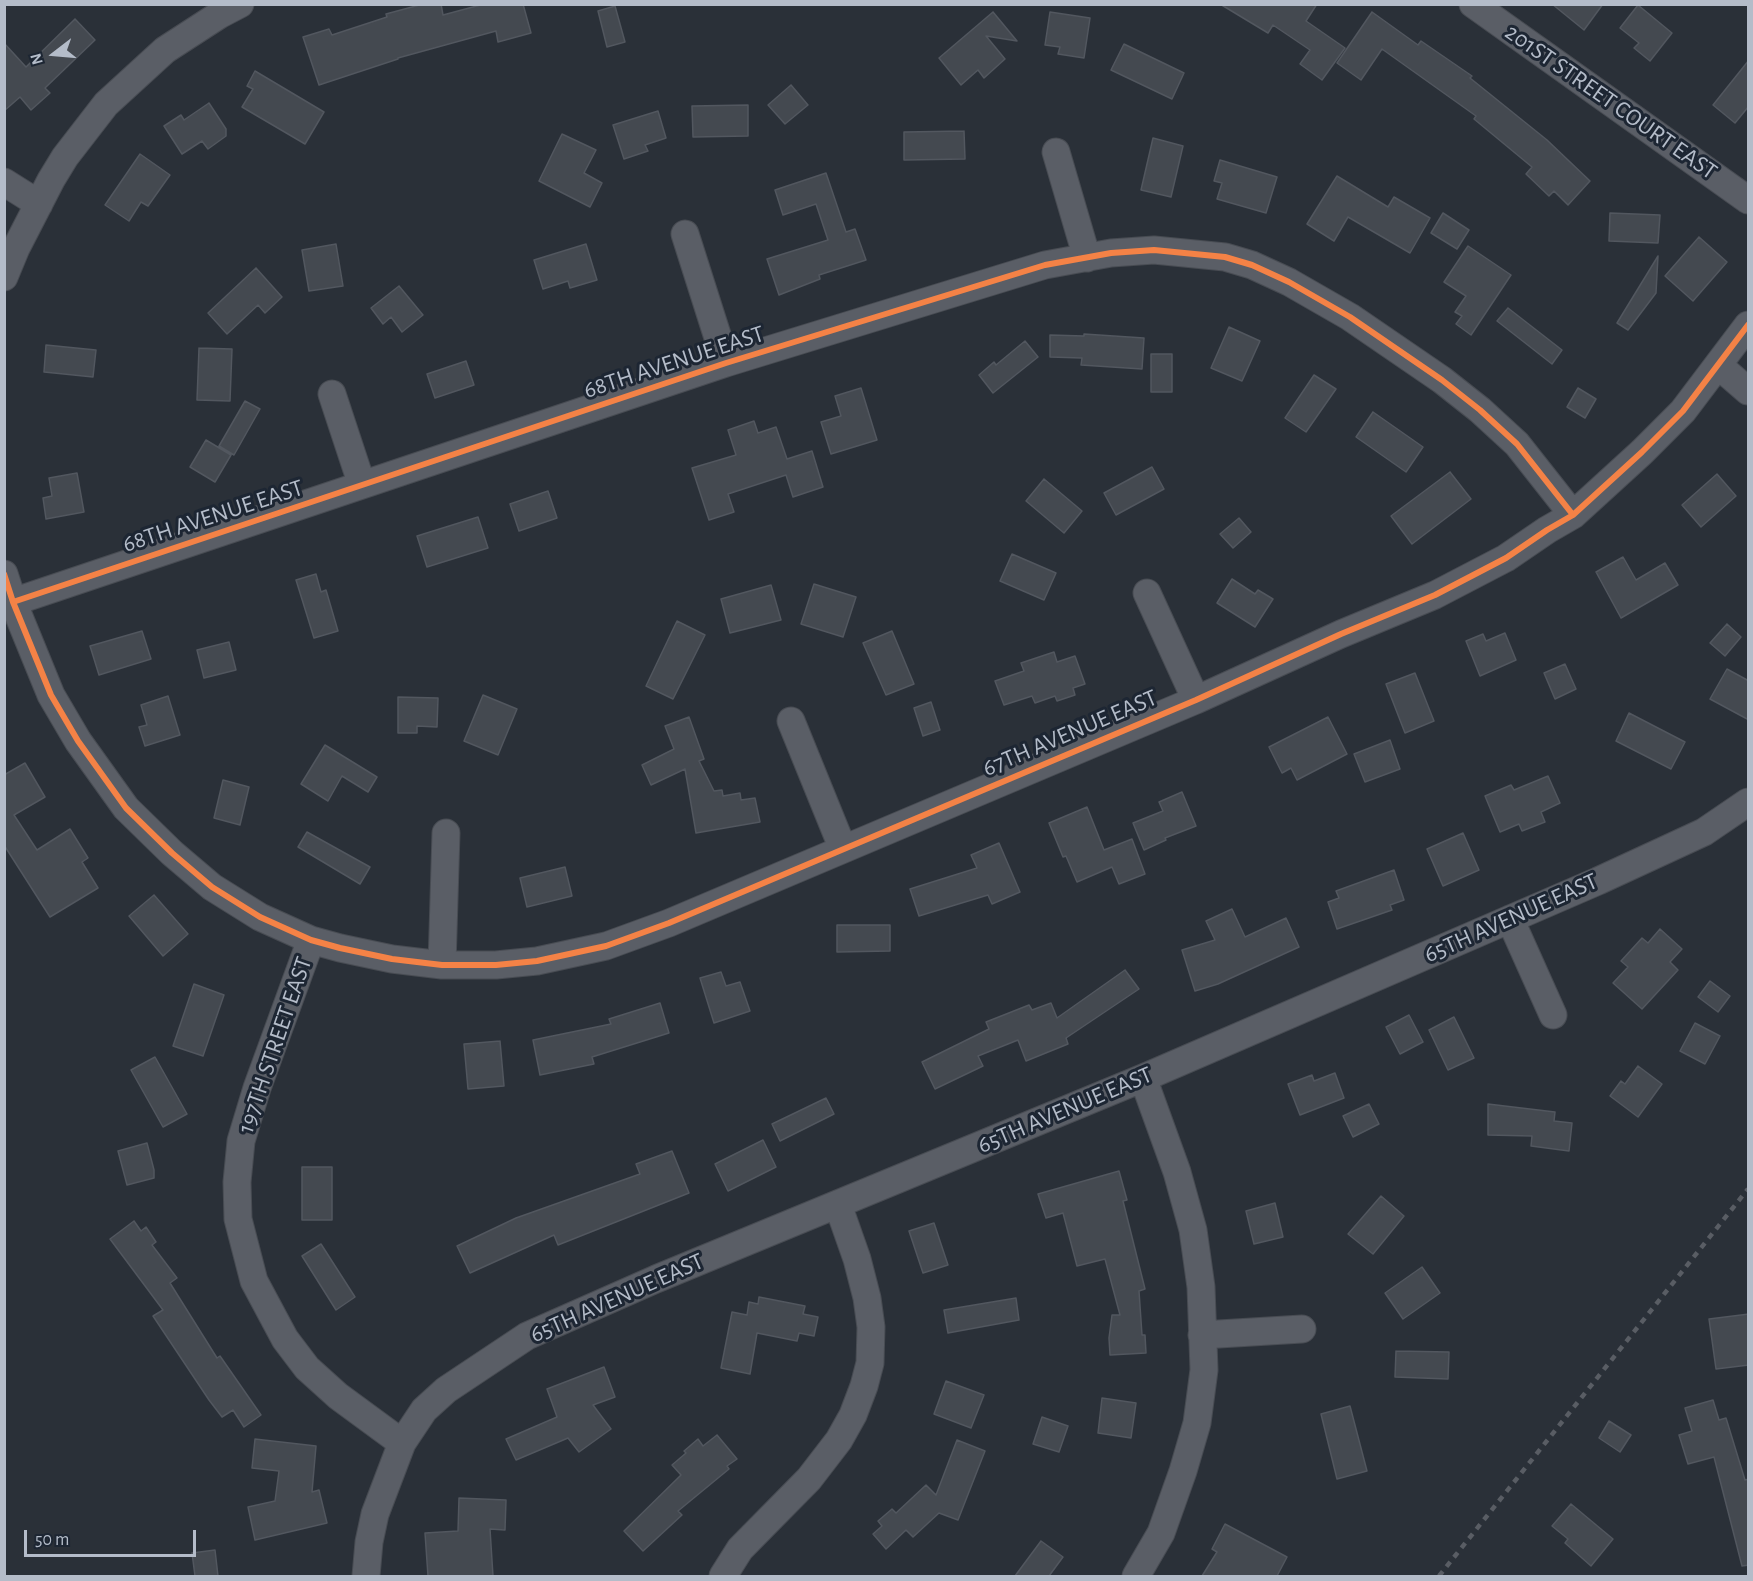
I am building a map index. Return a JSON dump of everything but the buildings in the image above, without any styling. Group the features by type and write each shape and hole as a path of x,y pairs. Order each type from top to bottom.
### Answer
{"street":[{"path":"4,277 16,248 65,157 106,104 165,50 240,4"},
{"name":"201ST STREET COURT EAST","path":"1473,4 1749,200"},
{"path":"1056,152 1087,258"},
{"path":"4,182 39,204"},
{"name":"68TH AVENUE EAST","path":"685,234 726,363"},
{"name":"68TH AVENUE EAST","path":"13,602 726,363 1045,266 1111,253 1154,250 1225,257 1252,265 1289,282 1350,317 1442,380 1480,410 1517,444 1573,515"},
{"name":"67TH AVENUE EAST","path":"311,940 392,959 442,965 496,965 579,954 669,923 1196,700 1341,634 1435,595 1506,558 1573,515 1683,411 1749,325"},
{"path":"1718,365 1749,392"},
{"path":"332,394 362,485"},
{"name":"197TH STREET EAST","path":"4,574 51,695 78,741 126,808 172,853 212,886 260,917 311,940 257,1088 241,1141 237,1182 238,1219 254,1281 285,1339 307,1368 322,1382 402,1443"},
{"path":"1147,593 1196,700"},
{"path":"791,721 843,849"},
{"name":"65TH AVENUE EAST","path":"402,1443 424,1410 446,1390 527,1336 657,1279 1143,1078 1510,919 1679,845 1749,802"},
{"path":"442,965 446,833"},
{"path":"1510,919 1553,1015"},
{"path":"1136,1576 1161,1533 1183,1471 1197,1423 1204,1370 1202,1287 1193,1230 1177,1172 1143,1078"},
{"path":"723,1576 740,1549 809,1479 840,1440 864,1386 870,1364 871,1327 867,1298 857,1259 838,1205"},
{"path":"1202,1335 1302,1329"},
{"path":"366,1576 369,1542 375,1514 402,1443"}],"railway":[{"path":"1439,1576 1748,1189"}],"cycle path":[{"path":"13,602 726,363 1045,265 1111,253 1154,250 1225,257 1252,265 1289,282 1350,317 1442,380 1480,410 1517,444 1573,515"},
{"path":"4,574 51,695 78,741 126,808 172,853 212,887 260,917 311,940 340,948 392,959 442,965 496,965 537,961 606,946 669,923 1196,700 1341,634 1435,595 1506,558 1573,515 1642,452 1683,411 1748,325"}]}
